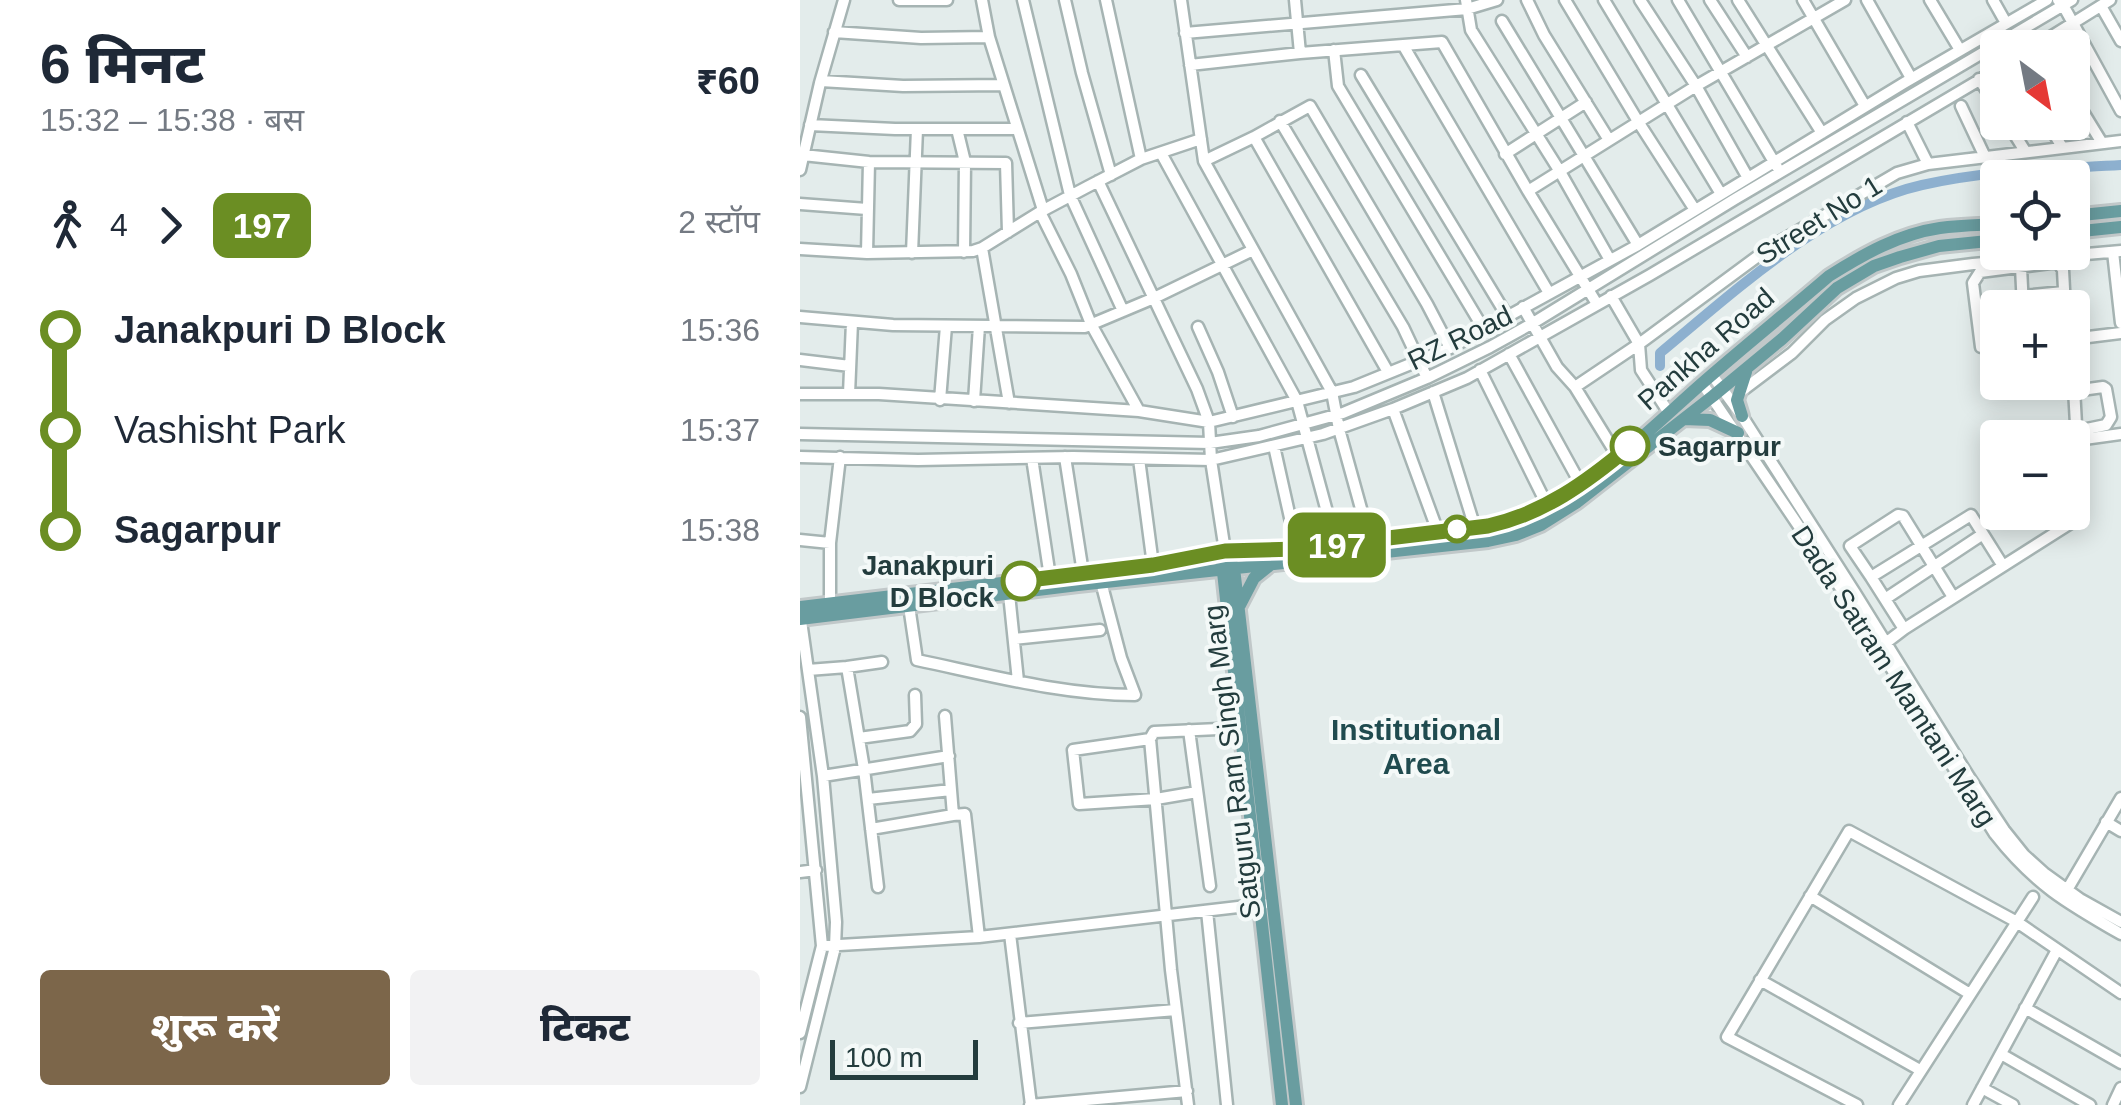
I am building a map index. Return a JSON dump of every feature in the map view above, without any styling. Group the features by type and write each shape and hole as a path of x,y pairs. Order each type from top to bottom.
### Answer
{"main road":[{"path":"2090,214 2121,211"},
{"name":"Pankha Road","path":"800,615 830,603 1153,565 1225,551 1336,545 1512,521 1547,505 1618,457 1829,276 1898,238 1939,228 1980,225"},
{"path":"2090,230 2121,227"},
{"name":"Pankha Road","path":"800,615 909,606 1516,535 1576,503 1750,366 1837,288 1874,266 1939,246 1980,242"},
{"path":"1742,416 1738,394 1750,366"},
{"path":"1683,419 1710,420 1738,433"},
{"name":"Satguru Ram Singh Marg","path":"1225,551 1239,610 1282,1105"},
{"path":"1239,610 1254,578 1270,564"},
{"name":"Satguru Ram Singh Marg","path":"1228,568 1224,596 1240,728 1296,1105"},
{"path":"1200,571 1213,578 1224,596"}],"street":[{"path":"800,170 807,122 844,0"},
{"path":"899,0 948,0"},
{"path":"982,0 989,37 1041,211 1092,324 1138,412"},
{"path":"1023,0 1070,196 1123,311"},
{"path":"1065,0 1111,175"},
{"path":"1106,0 1141,159"},
{"path":"1180,0 1204,161 1332,392 1338,429 1370,541"},
{"path":"1296,0 1300,53"},
{"path":"1186,34 1498,0"},
{"path":"1527,0 1544,35 1609,140"},
{"path":"1565,0 1695,210"},
{"path":"1604,0 1721,194"},
{"path":"1640,0 1696,86 1748,178"},
{"path":"1678,0 1780,173"},
{"path":"1710,0 1747,57"},
{"path":"1738,0 1822,133"},
{"path":"1803,0 1865,106"},
{"path":"1528,191 1696,86 1845,0"},
{"path":"1867,0 1911,78"},
{"path":"1930,0 1960,50"},
{"path":"1993,0 2006,23"},
{"name":"RZ Road","path":"800,394 1009,402 1208,422 1354,386 1450,348 1638,245 2047,0"},
{"path":"800,434 1210,443 1259,436 1337,415 1426,378 1533,324 2064,2 2121,111"},
{"path":"2063,30 2105,3 2121,41"},
{"path":"1466,4 1472,30 1610,260"},
{"path":"1502,21 1638,245"},
{"path":"834,32 921,38 989,37"},
{"path":"1190,65 1442,42 1597,304"},
{"path":"1403,45 1550,293"},
{"path":"1334,50 1338,86 1483,328"},
{"path":"1361,76 1506,316"},
{"path":"800,457 1211,460 1308,439 1392,409 1510,354 1979,79"},
{"path":"821,81 1004,86"},
{"path":"1505,154 1586,102"},
{"path":"1204,161 1310,106 1450,348"},
{"path":"1960,106 1985,158"},
{"path":"807,122 918,129 1017,129"},
{"path":"1280,122 1403,327 1426,378"},
{"path":"1907,122 1928,164"},
{"path":"2090,123 2102,143"},
{"path":"912,253 918,129"},
{"path":"957,129 966,162 964,252"},
{"path":"1254,137 1388,372"},
{"path":"800,249 912,253 982,248 1041,211 1141,159 1201,139"},
{"path":"2017,140 2024,151"},
{"path":"2058,140 2062,147"},
{"name":"Street No 1","path":"1575,387 1769,248 1897,173 1928,164 2121,142"},
{"path":"1161,153 1298,401 1336,545"},
{"path":"803,156 869,162 1006,162 1008,232"},
{"path":"867,253 869,162"},
{"path":"1098,181 1208,422 1225,551"},
{"path":"800,204 867,209"},
{"path":"982,248 1009,402"},
{"path":"800,318 892,325 1076,328 1154,298 1253,250"},
{"path":"1738,394 1856,298 1919,271 2117,251 2121,322"},
{"path":"1980,327 1975,278 1980,272 1996,270"},
{"path":"1611,296 1639,344 1641,370 1669,412"},
{"path":"1524,307 1557,367 1575,387 1618,457"},
{"path":"849,394 852,322"},
{"path":"940,400 946,326"},
{"path":"974,401 979,326"},
{"path":"1198,328 1233,416"},
{"path":"2090,337 2121,333"},
{"path":"1510,354 1580,485"},
{"path":"800,360 850,366"},
{"path":"1480,370 1547,505"},
{"name":"Dada Satram Mamtani Marg","path":"1707,379 1742,416 2004,830 2024,856 2066,890 2121,922"},
{"path":"2090,389 2106,389 2110,417 2106,425 2090,431"},
{"path":"1432,392 1475,528"},
{"name":"Dada Satram Mamtani Marg","path":"1717,392 1738,433 1996,834 2016,860 2058,897 2121,934"},
{"path":"1392,409 1438,532"},
{"path":"2090,435 2121,434"},
{"path":"1274,446 1297,549"},
{"path":"830,603 830,543 840,458"},
{"path":"1032,458 1050,577"},
{"path":"1066,458 1083,573"},
{"path":"1139,459 1153,565"},
{"path":"1904,628 1850,546 1894,517 1902,516 1953,597"},
{"path":"1871,577 1971,516 2003,566"},
{"path":"1886,642 2060,530"},
{"path":"1885,599 1983,534"},
{"path":"800,540 830,543"},
{"path":"909,606 917,660 1105,695 1135,695 1101,582"},
{"path":"1009,594 1018,681"},
{"path":"800,615 822,776 836,922 835,947 800,1087"},
{"path":"1014,640 1100,630"},
{"path":"808,670 882,662"},
{"path":"847,667 878,887"},
{"path":"859,738 910,731 916,724 916,696"},
{"path":"945,716 953,815"},
{"path":"800,718 822,946 800,1033"},
{"path":"1188,1105 1150,739 1154,732 1240,728"},
{"path":"1189,730 1210,886"},
{"path":"1150,739 1072,750 1079,804 1197,792"},
{"path":"822,776 949,756"},
{"path":"868,799 951,790"},
{"path":"2066,890 2121,798"},
{"path":"871,829 965,814 979,938"},
{"path":"2106,822 2121,831"},
{"path":"1857,1105 1726,1038 1848,831 2017,922 2121,993"},
{"path":"800,872 816,870"},
{"path":"1810,896 1970,994"},
{"path":"1899,1105 2033,897"},
{"path":"822,946 979,938 1267,904"},
{"path":"1206,911 1228,1105"},
{"path":"1010,934 1030,1105 1187,1091"},
{"path":"1973,1105 2057,950"},
{"path":"1760,980 1920,1070"},
{"path":"2026,1008 2121,1063"},
{"path":"1019,1023 1176,1010"},
{"path":"2001,1054 2090,1105"},
{"path":"1982,1088 2013,1105"},
{"path":"2112,1105 2120,1092"}],"waterway":[{"path":"1660,366 1660,353 1750,278 1816,231 1886,196 1971,176 2121,165"}],"bus line":[{"name":"197","path":"1021,581 1153,565 1225,551 1297,549 1512,521 1567,494 1630,446"}],"place":[{"name":"Sagarpur","path":"1630,446"},
{"name":"Janakpuri D Block","path":"1021,581"}],"district":[{"name":"Institutional Area","path":"1416,746"}]}
